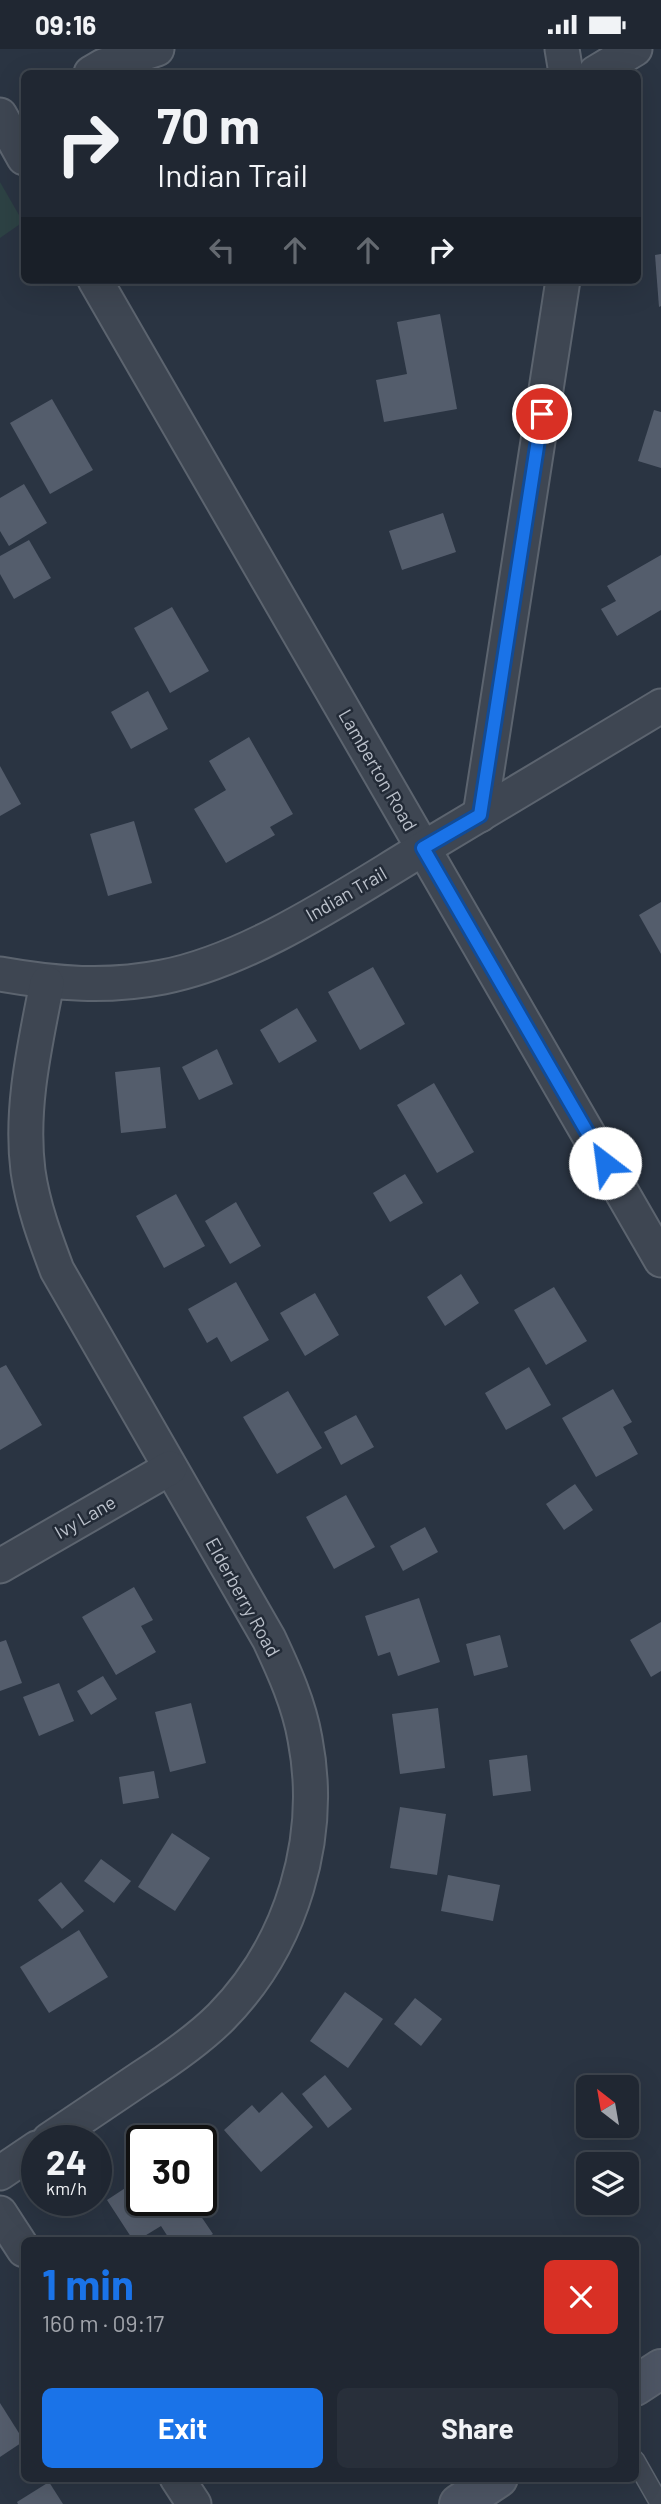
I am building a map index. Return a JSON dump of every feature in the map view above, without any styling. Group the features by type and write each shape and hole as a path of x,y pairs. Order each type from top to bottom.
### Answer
{"street":[{"path":"96,70 157,49"},
{"path":"562,49 566,70"},
{"path":"600,70 635,49"},
{"path":"10,116 21,149"},
{"name":"Lamberton Road","path":"97,284 661,1259"},
{"path":"480,815 561,284"},
{"name":"Indian Trail","path":"0,974 47,983 106,985 164,977 221,961 274,935 661,706"},
{"name":"Elderberry Road","path":"47,983 31,1063 26,1117 28,1171 38,1220 57,1270 269,1639 289,1681 305,1738 311,1790 307,1849 292,1904 279,1937 251,1982 221,2017 187,2048 71,2125"},
{"name":"Ivy Lane","path":"0,1566 170,1468"},
{"path":"0,2173 21,2159"},
{"path":"0,2213 21,2245"},
{"path":"639,2383 661,2369"},
{"path":"180,2482 194,2504"},
{"path":"459,2504 492,2482"}],"lane":[{"path":"639,2467 660,2504"}],"green space":[{"path":"0,182 21,219 21,223 0,238"}],"building":[{"path":"661,254 661,306 659,307 655,255"},
{"path":"440,314 457,409 384,422 376,380 407,374 397,322"},
{"path":"52,399 93,470 50,494 10,423"},
{"path":"654,410 661,412 661,468 638,461"},
{"path":"24,484 47,523 9,546 0,531 0,498"},
{"path":"443,513 456,552 402,570 389,531"},
{"path":"29,540 51,578 14,599 0,574 0,556"},
{"path":"661,555 661,610 617,636 601,609 616,601 607,586"},
{"path":"172,607 209,671 170,693 134,628"},
{"path":"148,691 168,729 131,749 111,712"},
{"path":"249,737 293,814 270,827 275,835 226,863 194,809 226,790 209,761"},
{"path":"0,766 21,804 0,816"},
{"path":"134,821 152,883 108,896 90,834"},
{"path":"661,902 661,954 639,915"},
{"path":"373,967 405,1024 360,1050 328,992"},
{"path":"297,1008 317,1041 279,1063 260,1030"},
{"path":"217,1049 233,1084 199,1100 182,1067"},
{"path":"160,1067 166,1128 121,1133 115,1072"},
{"path":"434,1083 474,1152 437,1173 397,1105"},
{"path":"405,1174 423,1203 390,1222 373,1193"},
{"path":"176,1194 205,1246 164,1268 136,1216"},
{"path":"236,1202 261,1246 230,1264 205,1221"},
{"path":"461,1274 479,1303 445,1326 427,1297"},
{"path":"236,1282 269,1340 231,1362 217,1337 207,1343 188,1309"},
{"path":"554,1287 587,1341 546,1365 514,1310"},
{"path":"315,1293 339,1335 305,1356 280,1313"},
{"path":"6,1365 42,1425 0,1450 0,1368"},
{"path":"529,1367 551,1405 506,1430 485,1393"},
{"path":"613,1389 632,1422 623,1427 638,1454 596,1477 562,1418"},
{"path":"288,1391 322,1448 277,1474 243,1417"},
{"path":"356,1415 374,1447 341,1465 324,1432"},
{"path":"575,1484 593,1510 564,1530 546,1504"},
{"path":"346,1495 375,1547 334,1569 306,1517"},
{"path":"425,1527 438,1552 403,1571 390,1546"},
{"path":"134,1587 153,1620 141,1626 156,1652 116,1675 82,1617"},
{"path":"419,1598 440,1662 398,1676 390,1652 378,1656 365,1616"},
{"path":"661,1622 661,1671 651,1677 630,1640"},
{"path":"500,1635 508,1667 474,1676 466,1644"},
{"path":"6,1640 22,1683 0,1691 0,1642"},
{"path":"103,1676 117,1699 91,1715 77,1691"},
{"path":"59,1683 74,1721 39,1736 23,1697"},
{"path":"191,1703 206,1763 170,1772 155,1712"},
{"path":"438,1708 445,1768 400,1774 392,1714"},
{"path":"527,1755 531,1791 493,1796 489,1760"},
{"path":"154,1771 159,1798 123,1804 119,1777"},
{"path":"400,1807 446,1814 437,1875 390,1868"},
{"path":"172,1833 210,1858 175,1911 138,1887"},
{"path":"101,1859 131,1881 114,1903 84,1881"},
{"path":"448,1875 500,1885 493,1921 441,1911"},
{"path":"61,1882 84,1911 62,1929 38,1900"},
{"path":"79,1930 108,1977 49,2013 20,1967"},
{"path":"345,1992 383,2019 348,2068 310,2041"},
{"path":"415,1998 442,2019 421,2046 394,2024"},
{"path":"325,2075 352,2109 328,2128 302,2094"},
{"path":"282,2092 313,2127 261,2172 224,2130 252,2105 259,2113"},
{"path":"126,2188 126,2216 201,2216 213,2234 208,2237 168,2237 161,2226 143,2237 131,2237 112,2208 112,2197"},
{"path":"0,2403 21,2436 21,2443 0,2457"},
{"path":"49,2482 63,2504 18,2504 17,2502"}],"route":[{"path":"542,414 480,815 423,848 605,1163"}]}
